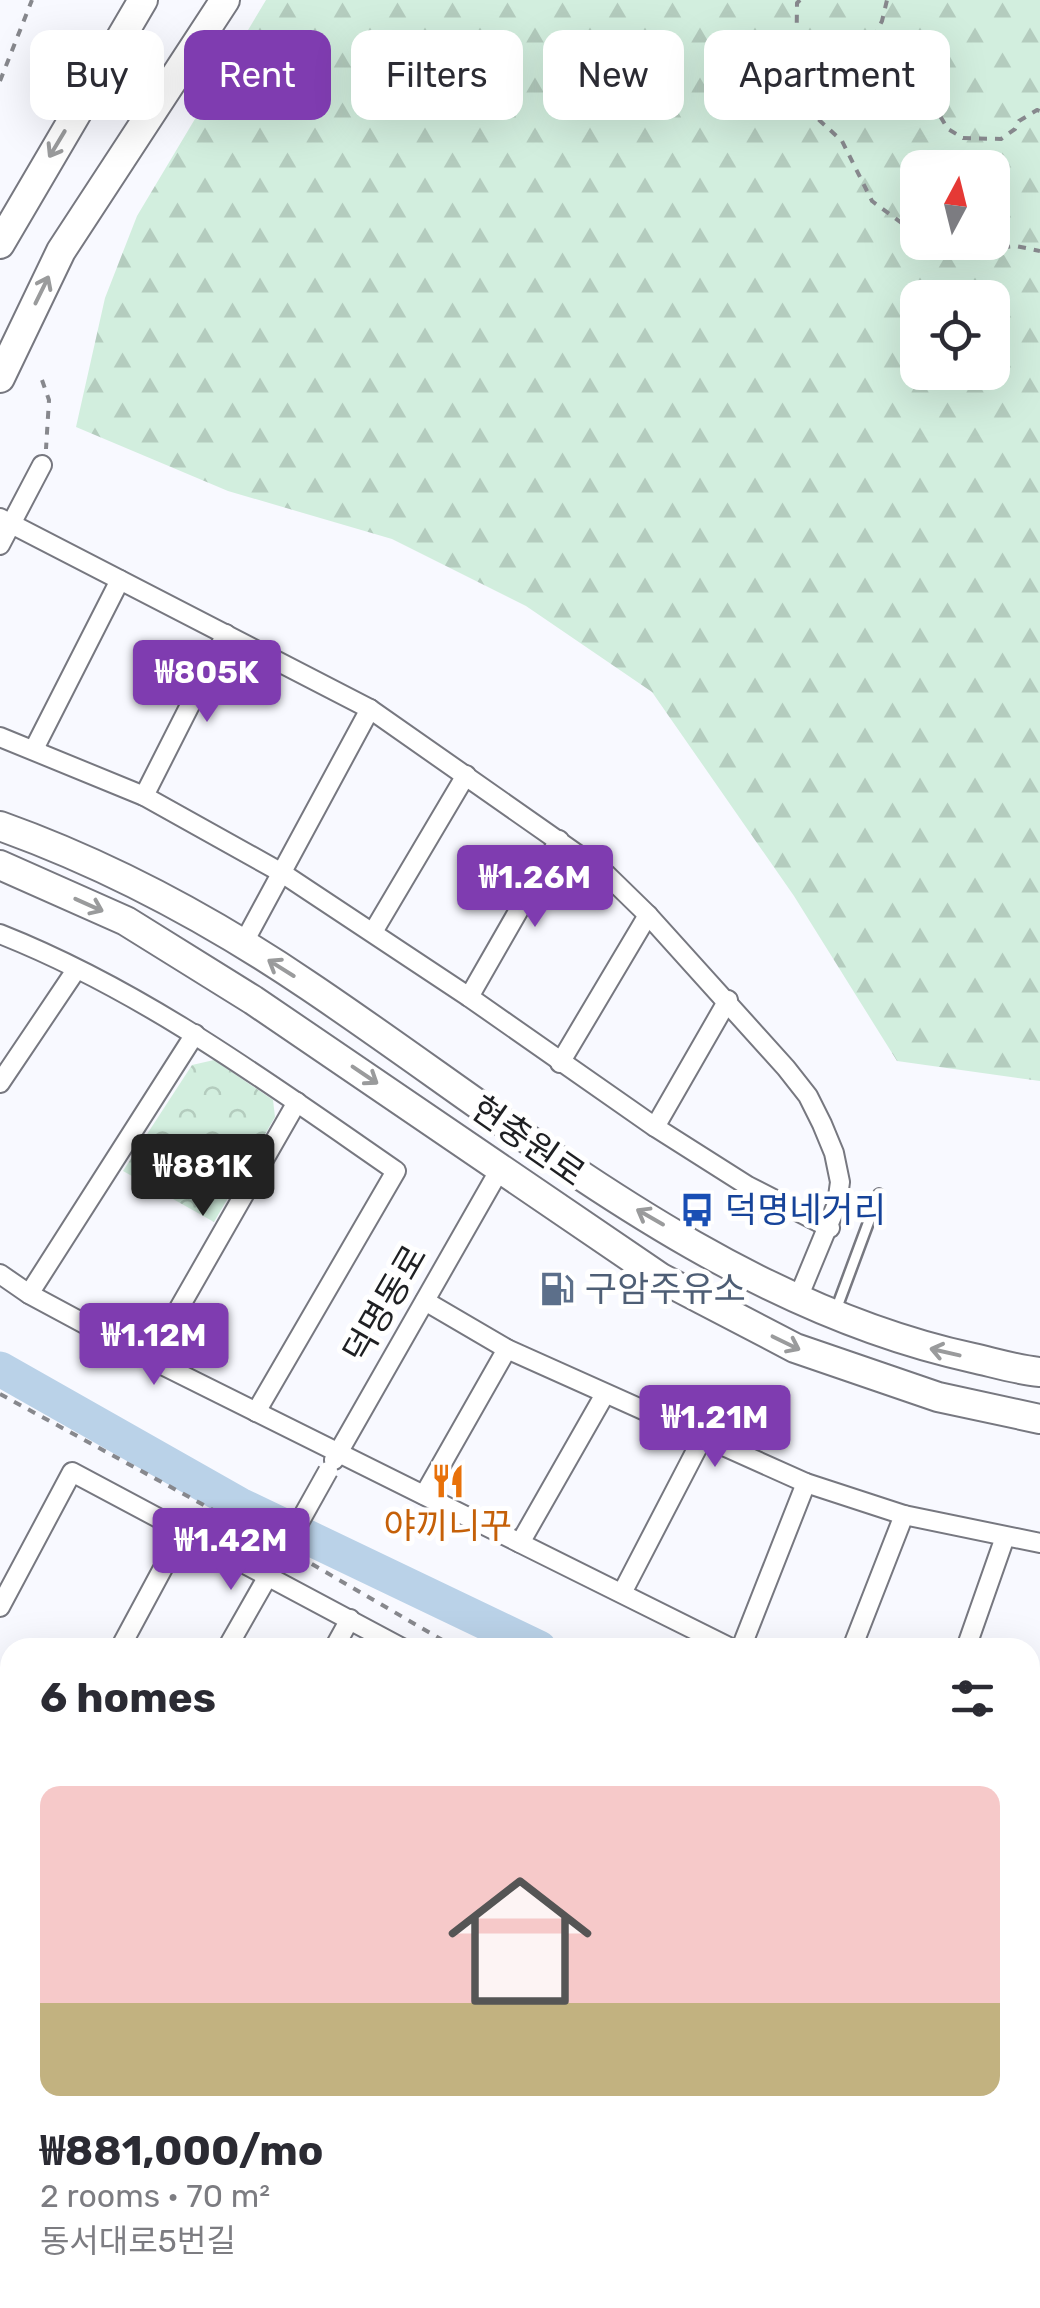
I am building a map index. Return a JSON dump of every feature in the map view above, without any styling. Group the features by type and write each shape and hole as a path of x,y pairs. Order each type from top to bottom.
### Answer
{"main road":[{"path":"0,244 142,0"},
{"path":"0,378 61,250 225,0"},
{"name":"현충원로","path":"0,826 122,876 243,944 375,1032 568,1170 735,1266 834,1315 930,1349 1040,1372"},
{"name":"현충원로","path":"0,865 126,921 253,1000 661,1278 795,1348 938,1397 1040,1418"}],"street":[{"path":"0,545 5,521 42,465"},
{"path":"5,521 370,709 607,875 648,915 728,1000 808,1096 834,1153 840,1182 830,1228 798,1298"},
{"path":"34,749 120,580"},
{"path":"144,796 226,634"},
{"path":"243,944 370,709"},
{"path":"0,736 144,796 282,873 469,997 654,1127 748,1186 830,1228"},
{"path":"373,932 466,775"},
{"path":"469,997 559,840"},
{"path":"560,1063 648,915"},
{"path":"0,934 195,1034 396,1171 256,1412"},
{"path":"0,1083 76,970"},
{"path":"654,1127 728,1000"},
{"path":"29,1294 195,1034"},
{"path":"150,1359 297,1102"},
{"name":"덕명동로","path":"277,1564 500,1169"},
{"path":"0,1274 29,1294 150,1359 711,1638"},
{"path":"425,1301 507,1349 806,1483 904,1514 1040,1543"},
{"path":"424,1495 507,1349"},
{"path":"520,1543 605,1394"},
{"path":"622,1593 702,1439"},
{"path":"0,1607 72,1472 184,1531 277,1564 350,1619 384,1638"},
{"path":"745,1638 806,1483"},
{"path":"856,1638 904,1514"},
{"path":"125,1638 184,1531"},
{"path":"969,1638 1004,1537"},
{"path":"233,1638 277,1564"},
{"path":"340,1638 350,1619"}],"lane":[{"path":"834,1315 879,1194"}],"path":[{"path":"0,81 32,0"},
{"path":"796,30 800,0"},
{"path":"878,30 887,0"},
{"path":"942,120 948,129 963,138 1000,139 1015,129 1019,121 1040,111"},
{"path":"819,120 842,142 872,200 900,221"},
{"path":"1010,247 1040,251"},
{"path":"42,380 49,400 48,438 42,465"},
{"path":"0,1394 273,1542"},
{"path":"277,1564 435,1638"}],"green space":[{"path":"266,0 1040,0 1040,1081 897,1061 794,896 652,692 526,606 392,539 228,491 76,427 105,298 137,216 194,120 331,120 331,30 248,30"},
{"path":"214,1060 273,1100 275,1117 214,1222 123,1171 192,1065"}],"waterway":[{"path":"0,1369 240,1505 518,1638"}],"place":[{"name":"덕명네거리","path":"697,1210"},
{"name":"구암주유소","path":"557,1289"},
{"name":"야끼니꾸","path":"448,1481"}]}
